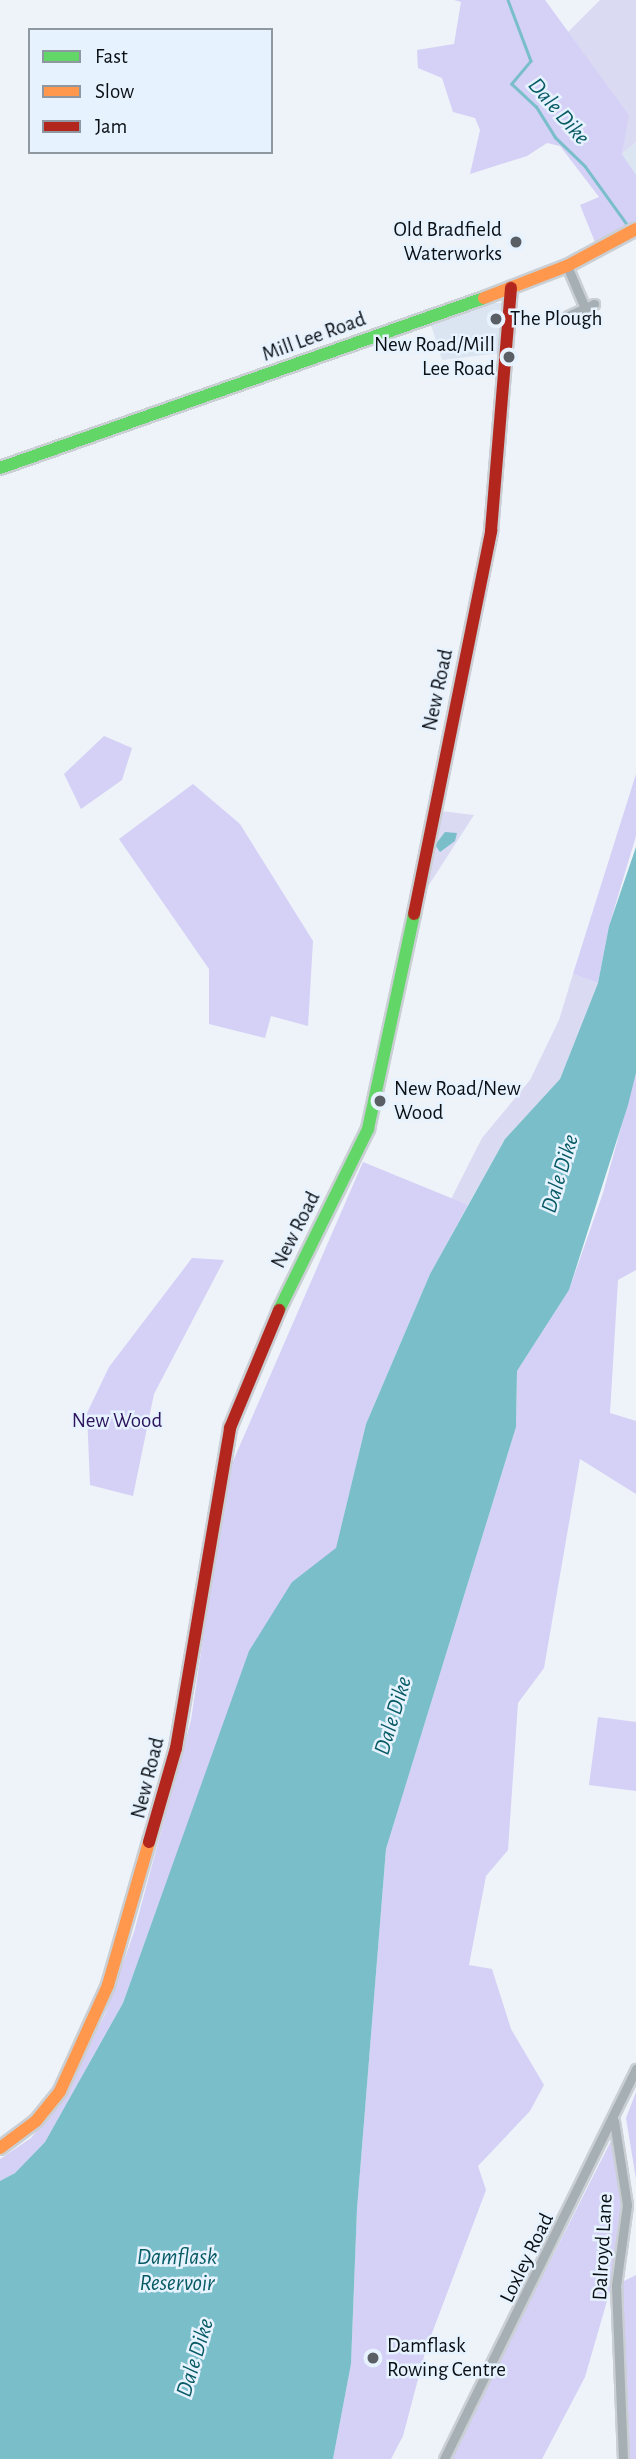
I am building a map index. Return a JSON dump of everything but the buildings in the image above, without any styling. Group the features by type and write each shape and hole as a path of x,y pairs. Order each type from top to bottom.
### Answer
{"street":[{"name":"Mill Lee Road","path":"0,468 511,288 567,266 633,231"},
{"path":"567,266 590,306 568,316"},
{"name":"New Road","path":"0,2148 36,2121 60,2091 108,1985 176,1748 230,1428 290,1283 368,1129 376,1101 491,531 511,288"},
{"name":"Loxley Road","path":"444,2459 614,2121 636,2069"},
{"name":"Dalroyd Lane","path":"614,2121 627,2205 616,2285 623,2459"}],"shaded area":[{"path":"600,0 636,0 636,142 622,154 628,114 568,32"},
{"path":"636,142 636,175 622,154"},
{"path":"489,303 505,303 501,353 442,360 430,322"},
{"path":"441,811 474,815 425,891"},
{"path":"573,974 598,983 560,1079 505,1139 468,1205 451,1199 482,1138 530,1080 559,1020"}],"green space":[{"path":"454,0 545,0 629,115 622,154 636,175 636,223 597,247 580,205 599,197 560,146 547,143 527,156 470,174 480,130 475,118 453,112 442,78 418,68 417,50 454,44 461,2"},
{"path":"104,736 132,748 122,780 81,809 64,774"},
{"path":"636,774 636,836 609,926 598,983 573,974"},
{"path":"193,784 240,824 313,941 308,1026 271,1016 265,1038 209,1024 209,969 119,839"},
{"path":"636,1073 636,1270 618,1280 610,1413 636,1421 636,1494 580,1459 544,1668 518,1703 508,1850 486,1876 469,1965 492,1969 511,2029 544,2085 530,2111 478,2166 486,2190 426,2349 403,2436 391,2459 333,2459 351,2364 357,2209 386,1849 516,1427 517,1371 569,1290 603,1193"},
{"path":"363,1162 468,1205 430,1274 366,1424 336,1549 292,1582 159,1903 123,2003 45,2142 15,2173 0,2181 0,2159 31,2138 61,2101 105,2014 134,1932 191,1720 227,1475"},
{"name":"New Wood","path":"192,1258 224,1260 154,1394 133,1496 90,1485 87,1413 109,1367"},
{"path":"598,1717 636,1722 636,1791 589,1785"},
{"path":"636,2092 636,2179 626,2118"},
{"path":"614,2135 621,2205 611,2287 585,2377 542,2459 450,2459"},
{"path":"636,2275 636,2459 623,2459 616,2285"}],"water":[{"path":"445,832 457,833 455,841 440,852 435,845"},
{"name":"Damflask Reservoir","path":"636,847 636,1073 569,1290 517,1371 516,1427 386,1849 357,2209 351,2364 333,2459 0,2459 0,2181 15,2173 45,2142 123,2003 249,1651 292,1582 336,1548 366,1424 430,1274 505,1139 560,1079 598,983 609,926"}],"waterway":[{"name":"Dale Dike","path":"508,0 531,61 512,84 536,106 555,137 585,166 629,227"}],"traffic: fast":[{"path":"0,468 484,298"},
{"path":"279,1310 368,1129 414,914"}],"traffic: slow":[{"path":"484,298 567,266 636,229"},
{"path":"0,2148 36,2121 60,2091 108,1985 149,1842"}],"traffic: jam":[{"path":"414,914 491,531 511,288"},
{"path":"149,1842 176,1748 230,1428 279,1310"}],"place":[{"name":"Old Bradfield Waterworks","path":"516,242"},
{"name":"The Plough","path":"496,319"},
{"name":"New Road/Mill Lee Road","path":"509,357"},
{"name":"New Road/New Wood","path":"380,1101"},
{"name":"Damflask Rowing Centre","path":"373,2358"}]}
